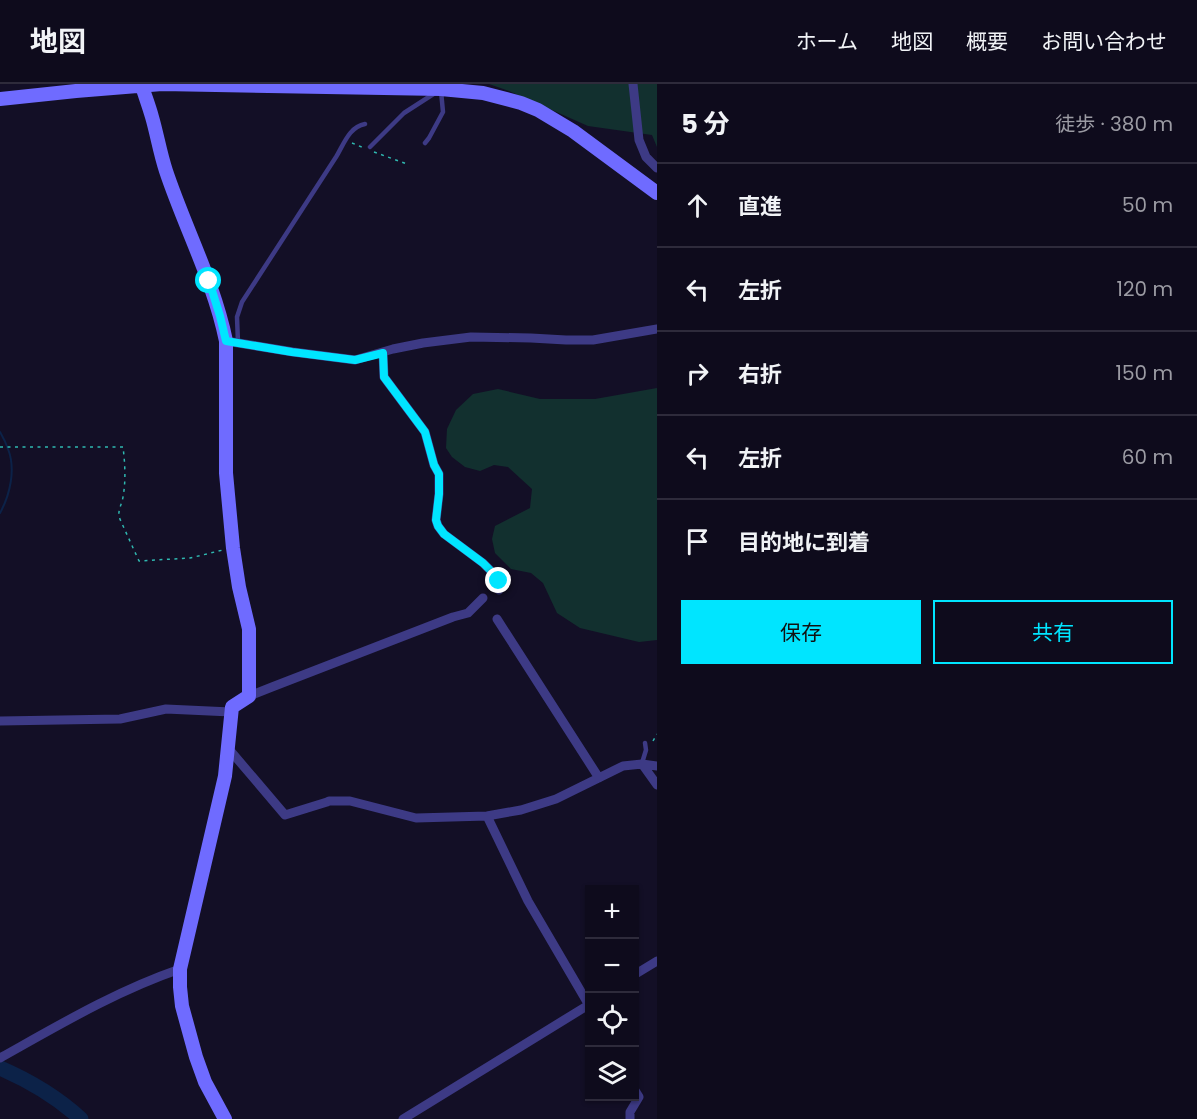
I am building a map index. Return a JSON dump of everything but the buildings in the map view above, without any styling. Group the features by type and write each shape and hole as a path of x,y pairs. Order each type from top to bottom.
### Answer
{"street":[{"path":"0,99 162,84 441,89 483,93 521,103 558,121 657,194"},
{"path":"633,84 639,140 646,157 657,168"},
{"path":"142,85 165,170 232,342 226,473 233,548 249,629 249,696"},
{"path":"232,342 355,360 423,343 471,337 593,340 657,329"},
{"path":"383,353 384,377 425,432 434,465 439,474 436,520 438,526 444,534 494,574 499,581 499,590"},
{"path":"225,1119 205,1082 196,1057 182,1006 180,969 225,776 232,707 249,696 468,613 483,598"},
{"path":"497,619 599,778"},
{"path":"0,720 120,719 166,709 231,712"},
{"path":"228,748 285,815 329,801 350,801 416,818 487,816 521,810 556,799 623,766 642,764 657,766"},
{"path":"642,764 657,785"},
{"path":"487,816 528,901 585,998"},
{"path":"639,972 657,961"},
{"path":"0,1058 107,999 148,980 180,969"},
{"path":"403,1119 585,1007"},
{"path":"630,1119 630,1112 637,1101"}],"lane":[{"path":"370,147 411,106 420,103 441,89 443,112 425,143"},
{"path":"232,342 242,302 345,140 354,128 365,124"},
{"path":"642,764 646,750 645,743"}],"path":[{"path":"345,140 407,164"},
{"path":"0,447 123,447 125,466 123,499 118,510 139,561 190,558 233,548"}],"green space":[{"path":"489,84 657,84 657,147 652,135 588,126"},
{"path":"657,388 657,640 639,642 580,628 557,613 543,583 531,573 511,569 495,553 492,539 495,526 530,508 532,489 508,467 494,465 480,471 465,467 452,457 446,448 447,429 456,410 473,394 498,389 540,399 595,399"}],"waterway":[{"path":"0,432 12,465 9,490 0,513"},
{"path":"0,1068 43,1090 81,1119"}],"route":[{"path":"209,281 226,341 355,360 383,353 384,377 420,422 439,474 436,520 438,526 444,534 483,563 499,581"}]}
